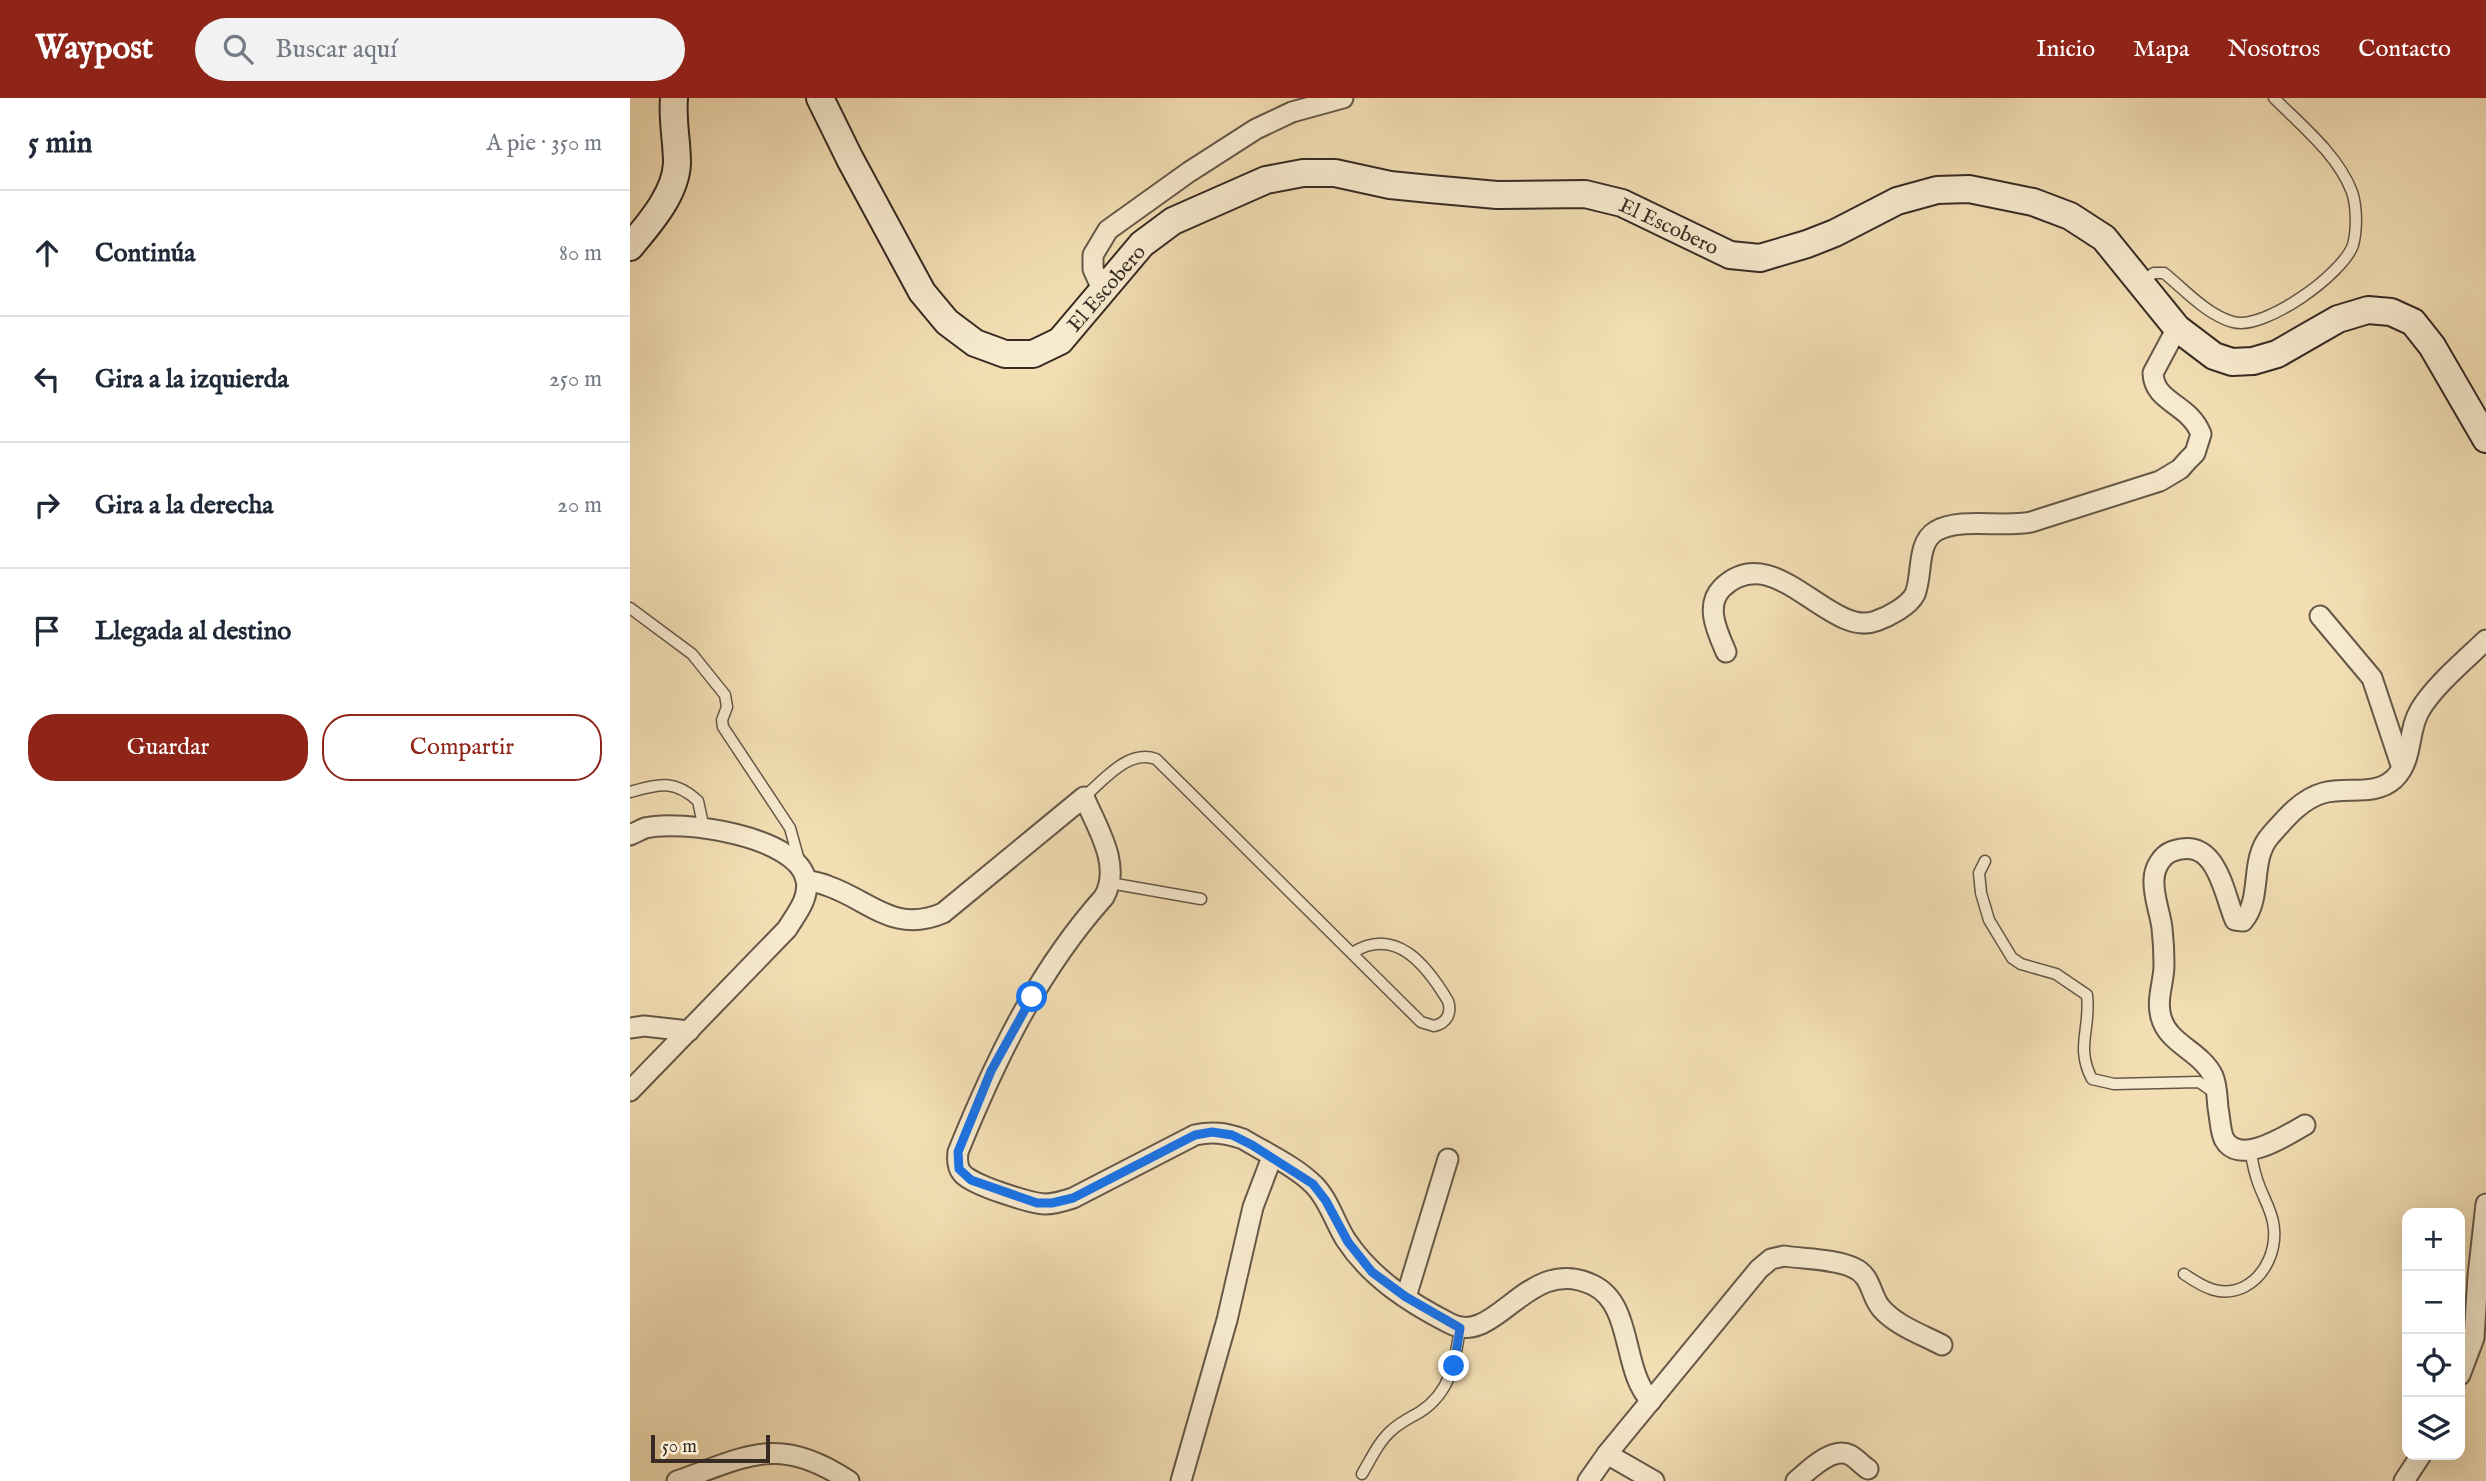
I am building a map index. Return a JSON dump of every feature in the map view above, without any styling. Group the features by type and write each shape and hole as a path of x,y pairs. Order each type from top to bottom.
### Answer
{"main road":[{"name":"El Escobero","path":"820,98 922,292 947,321 975,343 1005,354 1033,354 1060,341 1142,244 1173,221 1266,180 1303,173 1335,173 1390,185 1484,194 1558,193 1605,197 1730,255 1760,258 1816,240 1897,201 1937,190 1969,189 2033,202 2070,216 2104,238 2177,328 2214,356 2232,362 2253,361 2277,354 2338,319 2368,310 2391,312 2413,322 2432,346 2486,439"},
{"path":"630,247 657,212 674,181 677,162 672,102"}],"street":[{"path":"1102,289 1093,268 1093,255 1108,230 1189,172 1256,129 1292,112 1343,98"},
{"path":"1726,652 1717,632 1713,610 1719,591 1734,580 1757,574 1772,576 1845,618 1861,624 1878,621 1909,602 1914,595 1925,544 1937,531 1953,525 2018,525 2031,522 2160,481 2180,468 2194,453 2201,434 2191,416 2156,388 2153,373 2177,328"},
{"path":"2320,616 2372,678 2402,768"},
{"path":"2305,1125 2259,1148 2231,1147 2223,1138 2213,1076 2197,1056 2168,1032 2160,1014 2159,993 2164,965 2163,930 2154,879 2159,862 2172,851 2186,848 2197,850 2208,857 2224,887 2235,920 2243,921 2250,905 2259,858 2265,842 2300,805 2312,797 2328,792 2374,790 2394,779 2408,754 2421,708 2486,640"},
{"path":"630,835 645,828 665,826 704,828 769,844 786,853 804,874 895,918 916,920 943,913 1084,797 1111,863 1110,883 1104,897 1047,974 991,1071 958,1152 959,1169 971,1180 1030,1201 1052,1203 1073,1198 1195,1135 1212,1132 1232,1135 1313,1184 1326,1201 1339,1228 1372,1272 1406,1297 1460,1328 1485,1324 1526,1291 1544,1282 1574,1280 1594,1285 1608,1296 1618,1311 1637,1381 1651,1401"},
{"path":"630,1091 787,929 805,899 804,874"},
{"path":"630,1028 644,1026 689,1031"},
{"path":"1181,1481 1227,1320 1253,1207 1272,1157"},
{"path":"1406,1297 1448,1159"},
{"path":"2465,1362 2474,1338 2486,1204"},
{"path":"1588,1481 1607,1454 1759,1269 1771,1259 1784,1255 1857,1269 1867,1278 1876,1302 1889,1316 1942,1345"},
{"path":"677,1481 740,1458 764,1453 809,1458 849,1481"},
{"path":"1607,1454 1654,1481"},
{"path":"1796,1481 1835,1454 1849,1455 1868,1469"},
{"path":"2403,1481 2418,1460"}],"lane":[{"path":"2139,284 2154,273 2164,273 2215,314 2235,323 2258,320 2305,296 2341,265 2353,245 2356,218 2353,193 2320,144 2274,98"},
{"path":"630,608 692,654 725,695 727,707 722,720 723,727 790,828 804,874"},
{"path":"1084,797 1129,760 1145,756 1156,759 1352,953 1425,1025 1439,1025 1446,1019 1450,1009 1448,1001 1414,956 1398,947 1380,944 1352,953"},
{"path":"630,792 657,784 678,788 698,801 704,828"},
{"path":"1984,861 1979,873 1986,911 2012,958 2021,964 2056,974 2087,996 2089,1015 2082,1045 2085,1065 2092,1079 2114,1084 2199,1082 2217,1094"},
{"path":"1110,883 1201,899"},
{"path":"2184,1274 2216,1292 2229,1292 2251,1283 2268,1263 2272,1250 2273,1223 2256,1178 2250,1149"},
{"path":"1362,1474 1385,1437 1437,1399 1444,1389 1454,1366 1460,1328"}],"route":[{"path":"1032,997 991,1071 958,1152 957,1164 962,1174 971,1180 1030,1201 1052,1203 1073,1198 1195,1135 1232,1135 1313,1184 1320,1191 1348,1242 1372,1272 1406,1297 1460,1328 1454,1366"}]}
